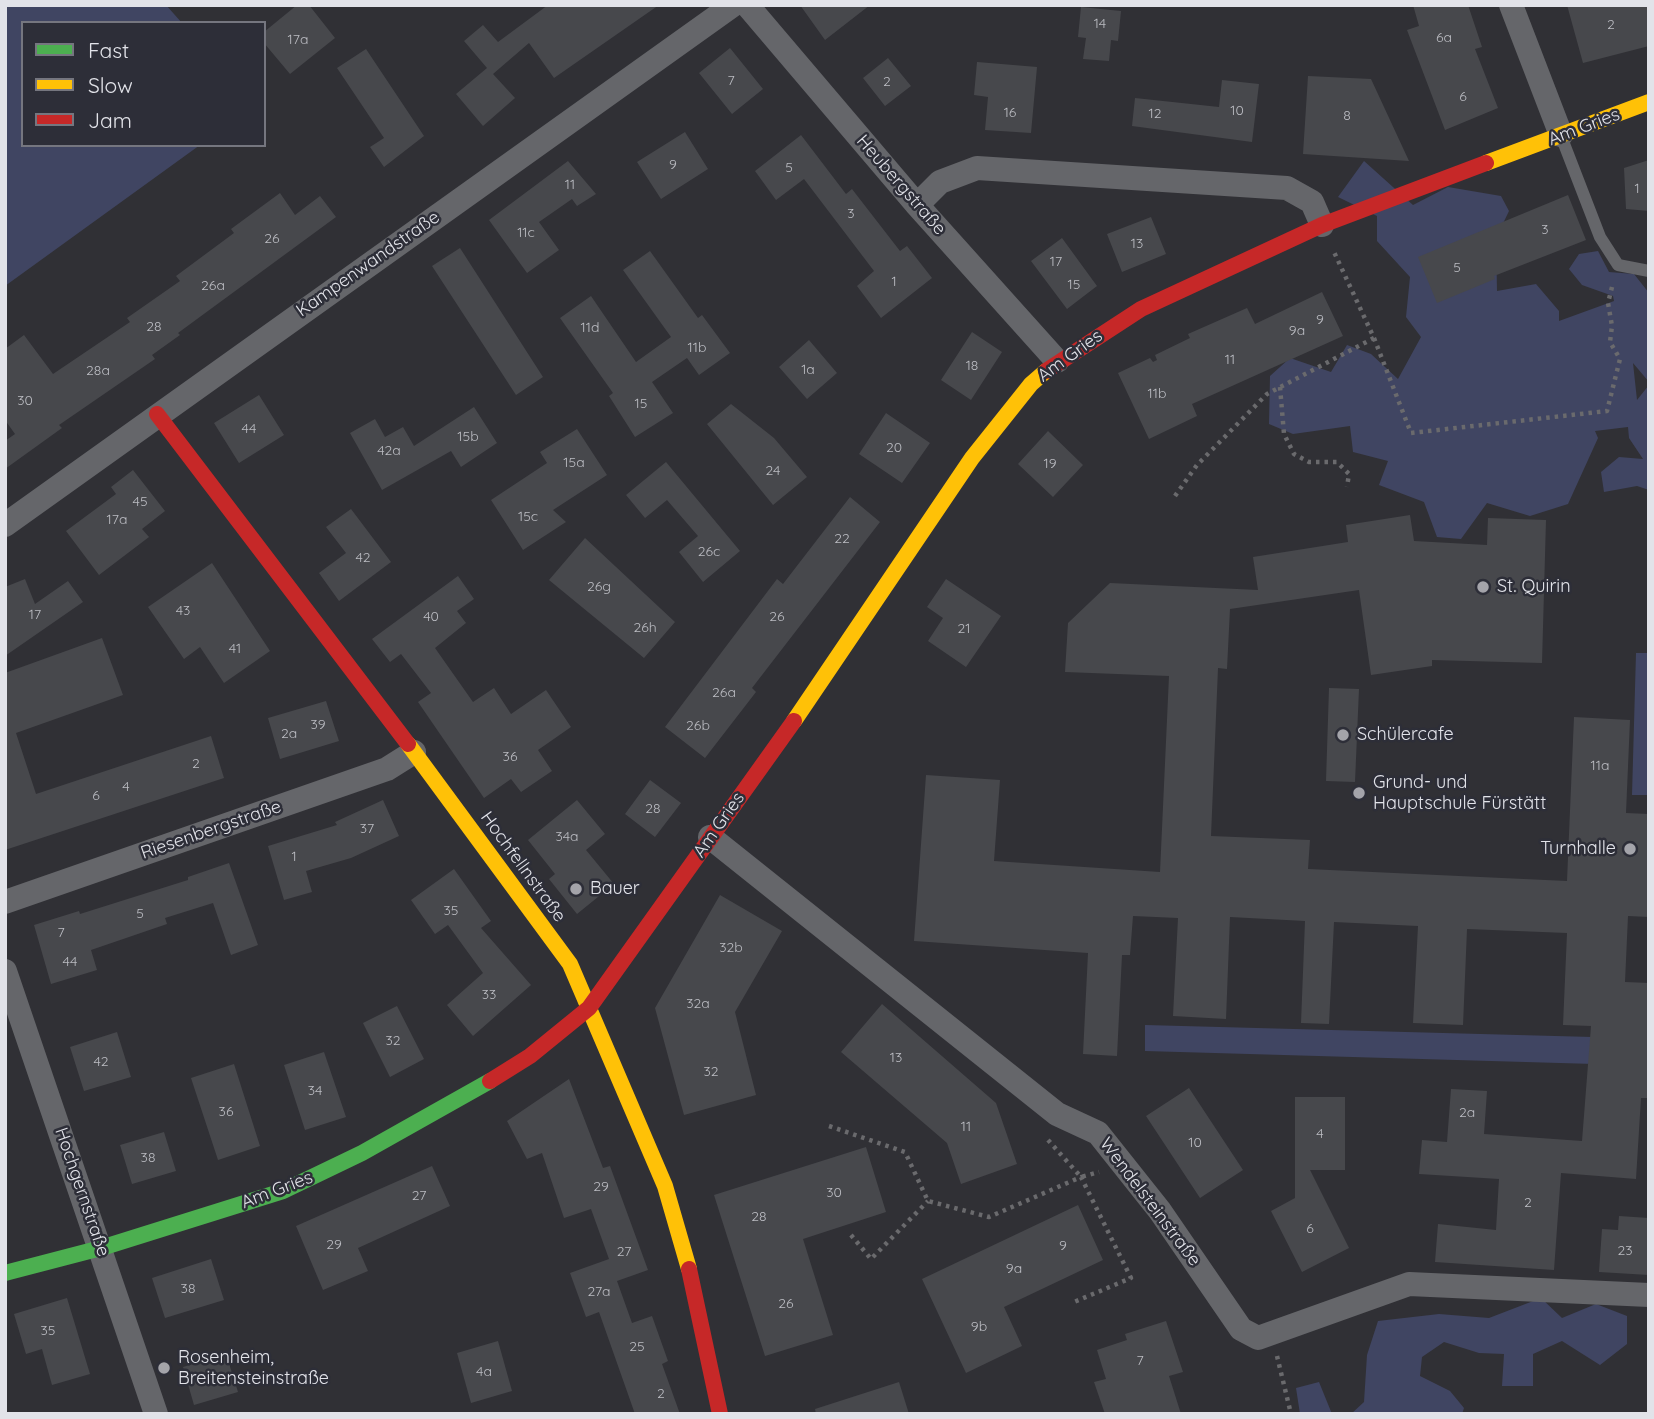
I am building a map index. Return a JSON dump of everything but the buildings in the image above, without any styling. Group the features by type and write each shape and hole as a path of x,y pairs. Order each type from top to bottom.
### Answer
{"street":[{"name":"Kampenwandstraße","path":"5,525 733,5"},
{"name":"Heubergstraße","path":"747,5 917,205 1057,362"},
{"path":"1511,5 1561,135"},
{"name":"Am Gries","path":"5,1273 101,1248 283,1191 362,1153 464,1097 530,1056 589,1008 802,709 972,458 1031,384 1057,362 1140,310 1322,225 1649,102"},
{"path":"917,205 940,182 977,168 1287,188 1312,202 1322,225"},
{"name":"Hochfellnstraße","path":"157,414 414,752 570,964 665,1186 698,1301 720,1414"},
{"name":"Riesenbergstraße","path":"5,902 387,769 414,752"},
{"name":"Wendelsteinstraße","path":"710,837 1057,1114 1098,1133 1160,1211 1241,1329 1258,1338 1272,1335"},
{"name":"Hochgernstraße","path":"5,971 156,1414"},
{"path":"1272,1335 1409,1284 1649,1295"}],"lane":[{"path":"1561,135 1600,237 1618,265 1649,271"}],"path":[{"path":"1322,225 1374,338 1411,433 1607,411 1620,359 1610,342 1612,327 1608,303 1618,265"},
{"path":"1175,496 1197,465 1267,394 1374,338"},
{"path":"1280,387 1284,434 1294,454 1309,462 1337,462 1349,474 1348,487"},
{"path":"829,1126 905,1152 928,1201"},
{"path":"928,1201 989,1217 1081,1177 1131,1278 1074,1302"},
{"path":"851,1235 871,1259 928,1201"},
{"path":"1272,1335 1291,1414"}],"shaded area":[{"path":"5,5 166,5 180,21 21,21 21,147 197,147 5,286"},
{"path":"1364,161 1413,205 1448,187 1501,196 1509,211 1496,238 1497,291 1536,284 1559,311 1559,321 1614,301 1613,296 1582,285 1569,269 1579,254 1598,251 1609,272 1634,274 1649,293 1649,382 1633,363 1637,400 1649,385 1649,490 1637,486 1604,492 1601,472 1619,457 1643,459 1629,438 1628,427 1595,431 1598,438 1568,504 1530,516 1487,503 1461,539 1437,537 1424,502 1379,485 1388,461 1353,452 1350,426 1293,434 1269,424 1270,376 1290,358 1331,372 1347,345 1371,354 1398,379 1421,337 1406,317 1410,277 1377,241 1377,216 1338,197"},
{"path":"1636,653 1649,653 1649,795 1632,795"},
{"path":"1145,1025 1630,1038 1629,1065 1145,1051"},
{"path":"1541,1298 1562,1318 1596,1304 1627,1316 1627,1344 1600,1365 1562,1341 1533,1354 1533,1386 1502,1386 1504,1354 1479,1353 1444,1342 1422,1357 1420,1376 1450,1391 1464,1408 1462,1414 1351,1414 1364,1402 1367,1355 1378,1321 1439,1314 1489,1318"},
{"path":"1319,1382 1332,1414 1300,1414 1296,1388"}],"traffic: fast":[{"path":"5,1273 101,1248 283,1191 362,1153 490,1081"}],"traffic: slow":[{"path":"1486,163 1649,102"},
{"path":"794,721 972,458 1031,384 1046,371"},
{"path":"408,744 570,964 665,1186 689,1269"}],"traffic: jam":[{"path":"1046,371 1141,309 1322,225 1486,163"},
{"path":"157,414 408,744"},
{"path":"490,1081 530,1056 589,1008 794,721"},
{"path":"689,1269 720,1414"}],"place":[{"name":"St. Quirin","path":"1483,587"},
{"name":"Schülercafe","path":"1343,735"},
{"name":"Grund- und Hauptschule Fürstätt","path":"1359,793"},
{"name":"Turnhalle","path":"1630,849"},
{"name":"Bauer","path":"576,889"},
{"name":"Rosenheim, Breitensteinstraße","path":"164,1368"}]}
